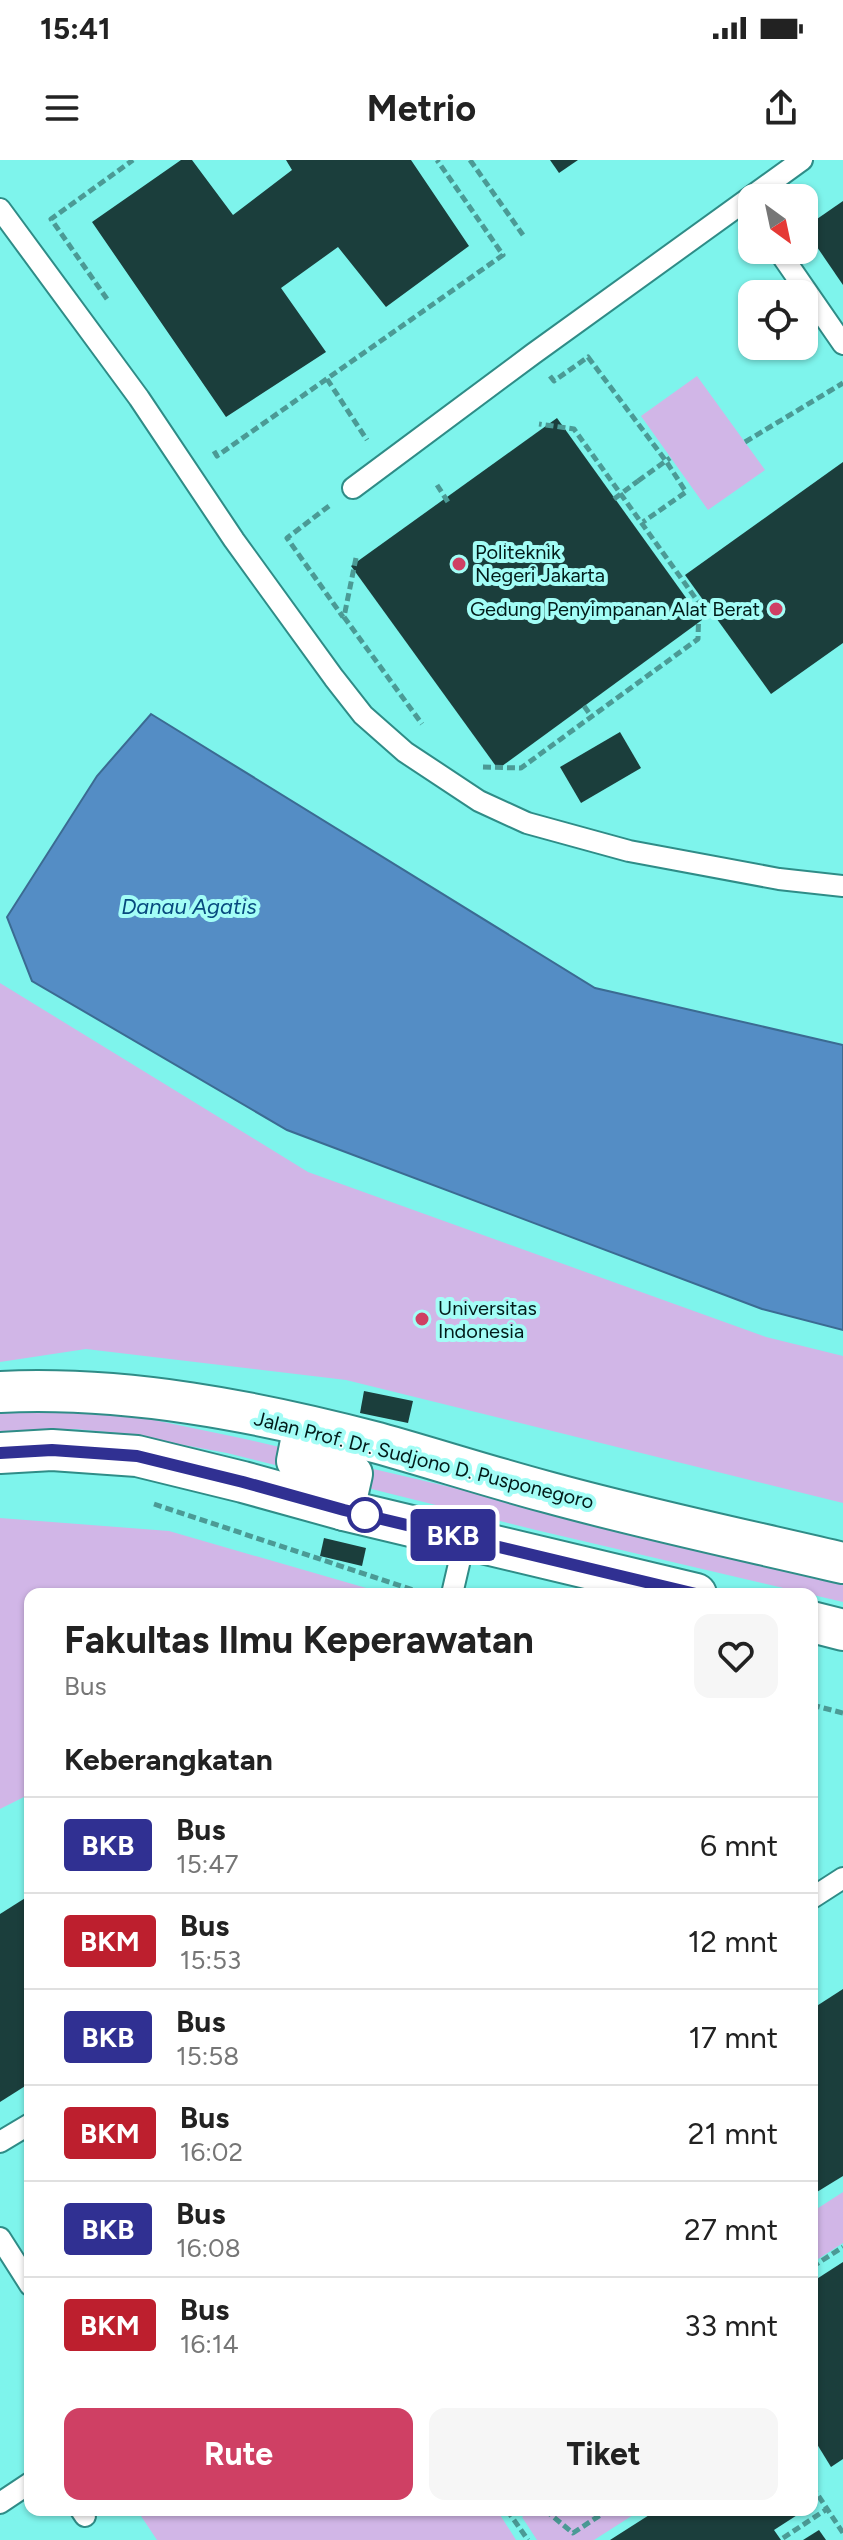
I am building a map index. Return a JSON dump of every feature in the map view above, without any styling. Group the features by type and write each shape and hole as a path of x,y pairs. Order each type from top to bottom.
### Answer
{"street":[{"name":"Jalan Prof. Dr. Sudjono D. Pusponegoro","path":"0,1392 50,1389 150,1398 222,1409 376,1443 548,1493 843,1563"},
{"path":"304,1426 297,1461 352,1474 344,1510"},
{"path":"0,1453 52,1450 137,1456 344,1510 671,1588"},
{"path":"818,1624 843,1630"}],"lane":[{"path":"775,184 802,160"},
{"path":"0,209 139,398 234,540 334,678 363,715 405,752 479,801 527,823 629,851 779,879 843,886"},
{"path":"353,488 533,354 738,215"},
{"path":"788,264 843,344"},
{"path":"453,1588 465,1538"},
{"path":"818,1894 843,1878"},
{"path":"0,2142 24,2128"},
{"path":"0,2238 24,2276"},
{"path":"0,2503 24,2487"}],"path":[{"path":"112,306 51,219 133,160"},
{"path":"208,443 217,456 503,255 437,160"},
{"path":"470,160 523,235"},
{"path":"533,354 554,381 588,357 668,459 686,492 643,522"},
{"path":"327,379 383,465"},
{"path":"745,442 843,383"},
{"path":"480,767 521,768 698,639 699,603 643,522 574,429 539,424"},
{"path":"614,499 668,459"},
{"path":"437,485 448,502"},
{"path":"309,520 287,538 425,729"},
{"path":"344,617 356,558"},
{"path":"584,706 592,717"},
{"path":"151,1503 405,1588"},
{"path":"818,1707 843,1713"},
{"path":"818,2263 843,2247"},
{"path":"818,2495 842,2528"},
{"path":"818,2515 827,2509"},
{"path":"511,2516 528,2540"},
{"path":"552,2516 573,2533 599,2516"},
{"path":"783,2538 816,2516"}],"shaded area":[{"path":"697,376 765,470 708,510 641,416"},
{"path":"0,983 308,1172 766,1337 843,1356 843,1503 346,1380 86,1349 0,1362"},
{"path":"72,1406 245,1439 843,1579 843,1602 818,1596 818,1588 783,1588 227,1453 117,1433 74,1429 0,1435 0,1412"},
{"path":"0,1518 169,1531 366,1588 24,1588 24,1797 0,1809"},
{"path":"843,2192 843,2243 818,2259 818,2208"},
{"path":"141,2516 501,2516 516,2540 157,2540"},
{"path":"632,2516 594,2540 537,2540 522,2517"}],"water":[{"name":"Danau Agatis","path":"151,714 595,988 843,1045 843,1330 762,1309 287,1130 32,981 7,917 97,776"}],"building":[{"path":"181,160 192,160 233,215 292,170 286,160 411,160 469,246 386,307 338,247 281,288 326,352 226,417 92,222"},
{"path":"550,160 578,160 559,173"},
{"path":"843,201 843,285 818,248 818,218"},
{"path":"557,418 702,620 498,769 351,566"},
{"name":"Gedung Penyimpanan Alat Berat","path":"843,462 843,643 771,694 685,575"},
{"path":"620,732 641,768 581,803 560,767"},
{"path":"364,1391 413,1401 408,1423 360,1413"},
{"path":"324,1538 366,1548 362,1566 320,1556"},
{"path":"24,1899 24,2087 0,2102 0,1914"},
{"path":"843,1989 843,2176 818,2191 818,2005"},
{"path":"843,2262 843,2459 831,2467 818,2446 818,2278"},
{"path":"648,2516 796,2516 774,2530 781,2540 610,2540"},
{"path":"819,2530 826,2540 803,2540"}],"bus line":[{"name":"BKB","path":"0,1453 52,1450 137,1456 344,1510 671,1588"}],"place":[{"name":"Politeknik Negeri Jakarta","path":"459,564"},
{"name":"Gedung Penyimpanan Alat Berat","path":"776,609"},
{"name":"Universitas Indonesia","path":"422,1319"}]}
